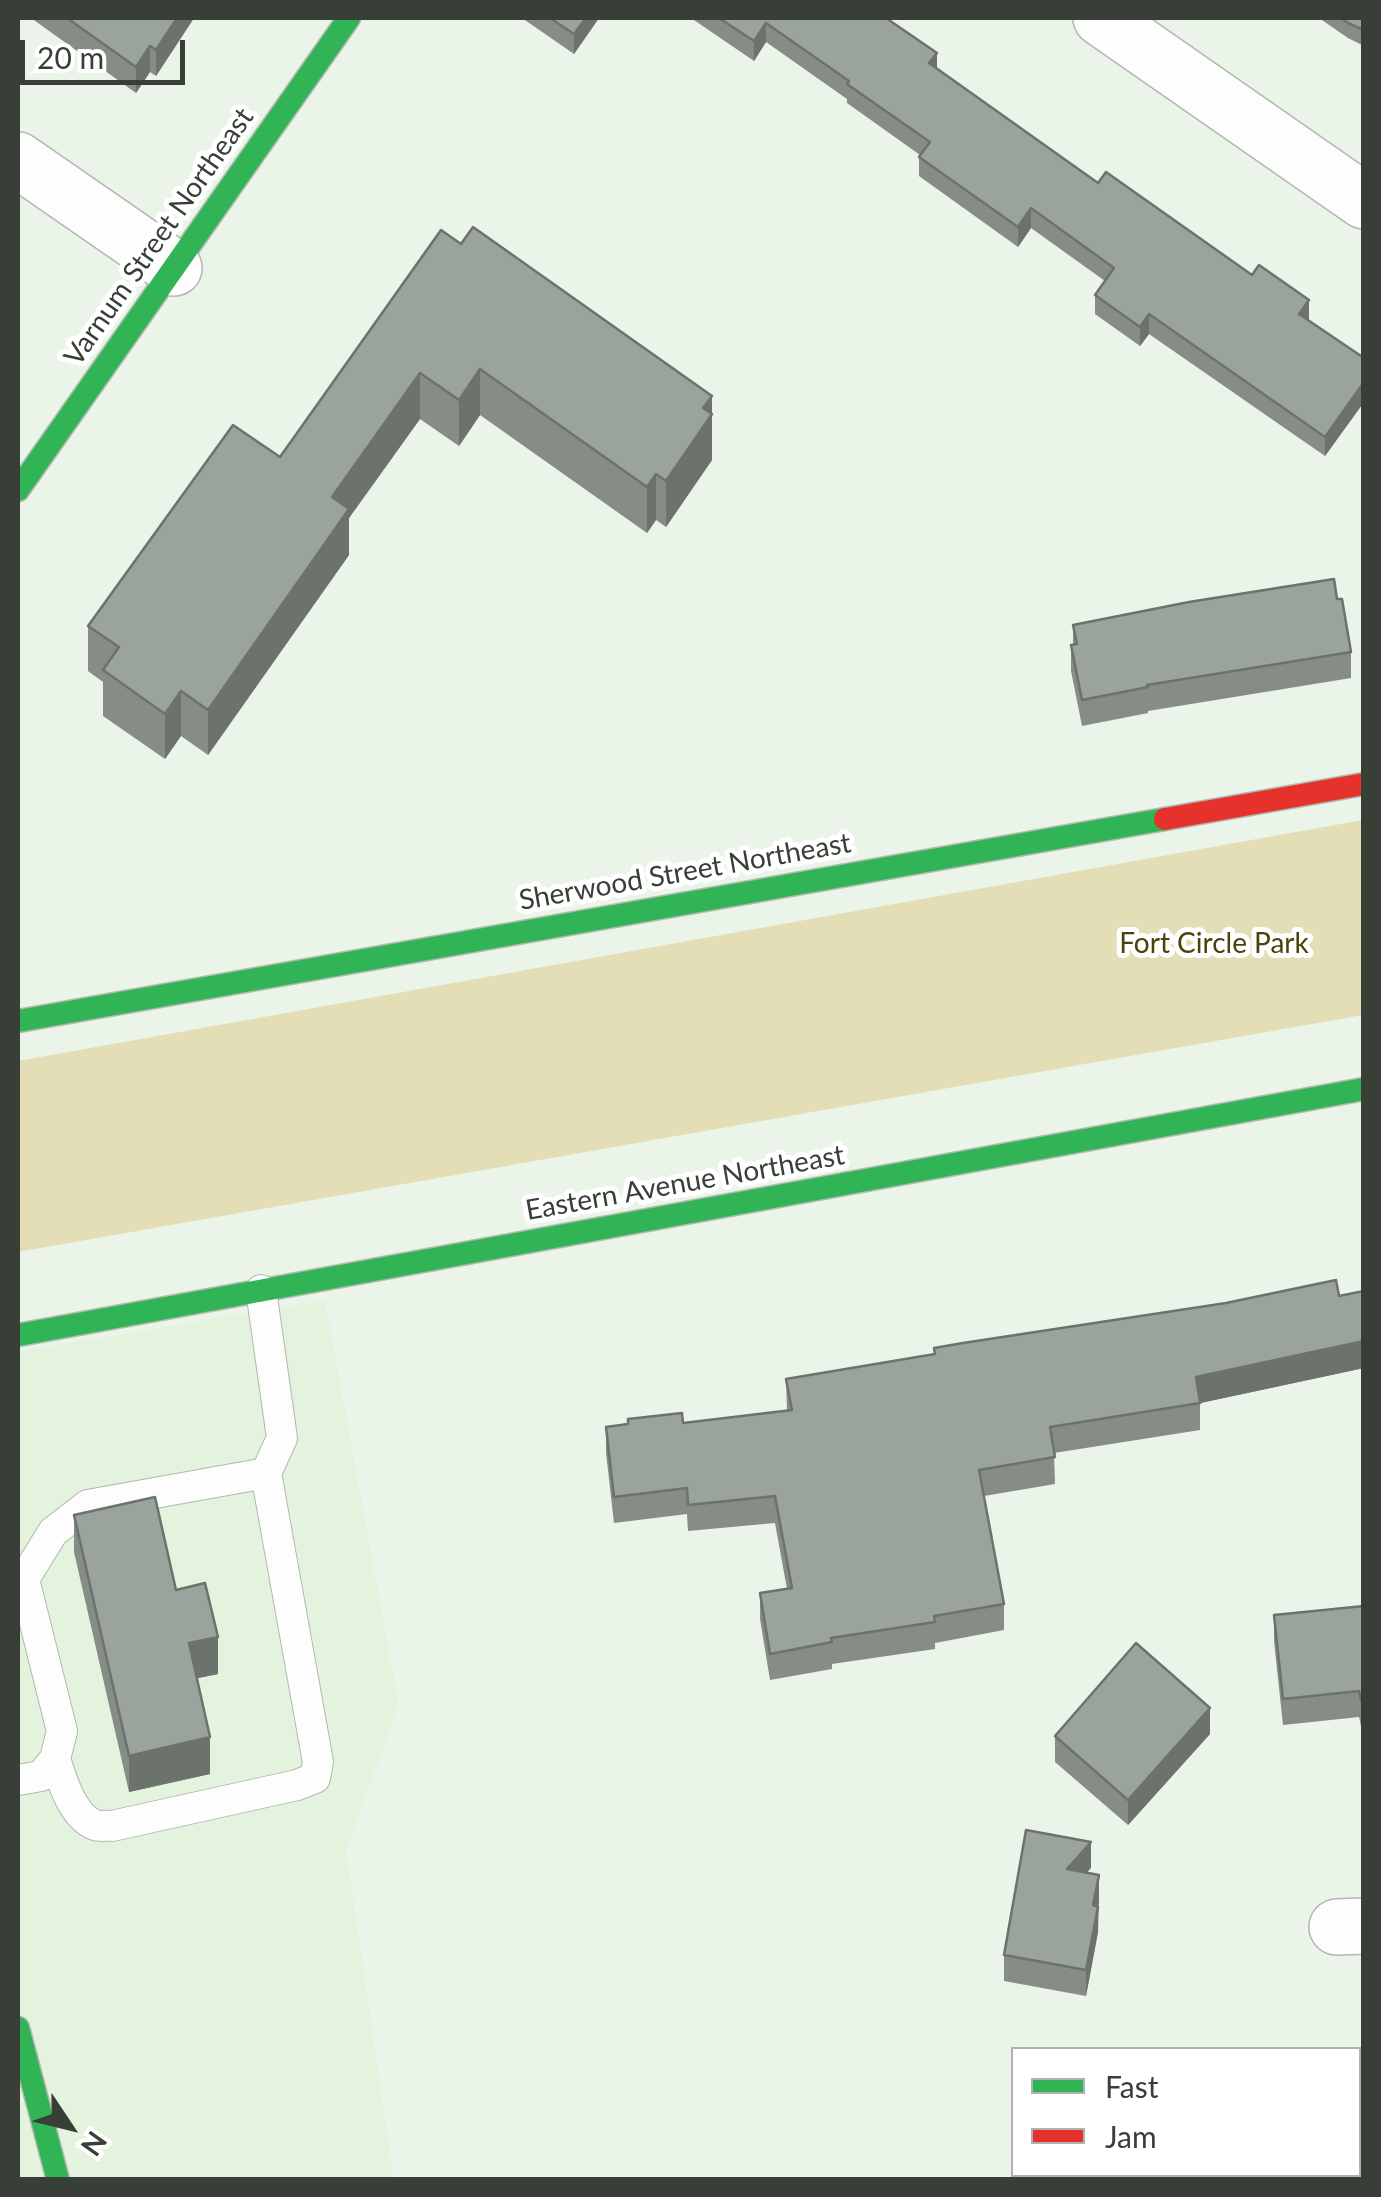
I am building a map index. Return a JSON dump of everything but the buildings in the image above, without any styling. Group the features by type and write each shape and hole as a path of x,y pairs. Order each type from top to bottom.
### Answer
{"street":[{"name":"Varnum Street Northeast","path":"18,490 349,18"},
{"path":"1101,18 1364,201"},
{"path":"18,160 174,268"},
{"name":"Sherwood Street Northeast","path":"18,1020 1364,784"},
{"name":"Eastern Avenue Northeast","path":"18,1335 1364,1089"},
{"path":"18,2028 58,2180"}],"lane":[{"path":"262,1290 282,1438 266,1473 318,1762 314,1778 297,1786 112,1826 95,1825 79,1813 62,1783 56,1760 62,1731 21,1580 53,1532 88,1505 266,1473"},
{"path":"18,1780 41,1776 56,1760"}],"shaded area":[{"path":"325,1300 399,1705 346,1850 394,2179 18,2180 18,1352"}],"green space":[{"name":"Fort Circle Park","path":"1363,820 1363,1015 18,1252 18,1061"}],"traffic: fast":[{"path":"18,490 349,18"},
{"path":"18,1021 1165,819"},
{"path":"18,1335 1364,1089"},
{"path":"18,2028 58,2180"}],"traffic: jam":[{"path":"1165,819 1364,784"}]}
